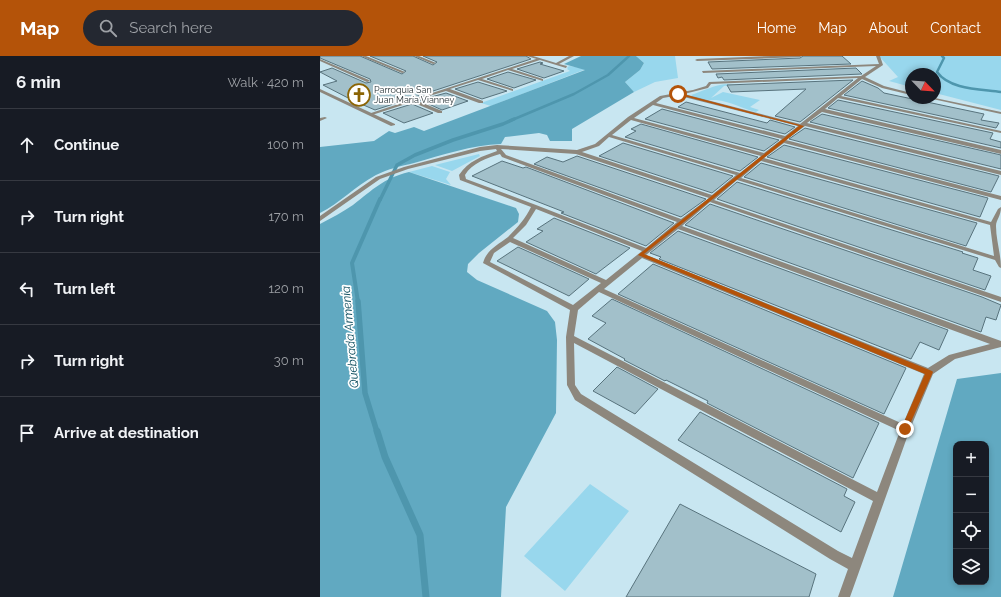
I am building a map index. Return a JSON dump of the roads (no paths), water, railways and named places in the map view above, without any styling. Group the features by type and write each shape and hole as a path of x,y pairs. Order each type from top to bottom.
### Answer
{"street":[{"path":"363,56 403,72"},
{"path":"416,56 434,63"},
{"path":"529,56 566,67"},
{"path":"556,64 572,56"},
{"path":"710,83 696,58 800,56"},
{"path":"878,56 881,65"},
{"path":"370,114 540,59"},
{"path":"320,60 368,82"},
{"path":"703,72 881,65"},
{"path":"855,566 834,555 578,397 571,386 570,337 574,309 862,77 881,65"},
{"path":"508,69 542,80"},
{"path":"577,152 597,145 610,136 630,118 662,97 694,91 707,87 710,83 862,77 883,87 905,92"},
{"path":"479,79 512,90"},
{"path":"446,89 480,102"},
{"path":"320,90 393,125"},
{"path":"678,94 1001,174"},
{"path":"838,97 1001,132"},
{"path":"412,100 440,112"},
{"path":"941,100 1001,114"},
{"path":"652,103 1001,198"},
{"path":"821,110 1001,152"},
{"path":"630,118 993,224"},
{"path":"610,136 999,262 993,224 1001,209"},
{"path":"320,219 378,178 406,168 480,149 577,152 1001,300"},
{"path":"499,149 490,156 464,170 462,175 463,180 534,206 929,372"},
{"path":"499,149 504,156 679,224 1000,344"},
{"path":"534,206 529,216 509,239 493,248 487,257 486,263 574,309"},
{"path":"509,239 607,282"},
{"path":"598,289 905,429"},
{"path":"570,337 880,499"},
{"path":"844,597 905,429 929,372 952,357 1000,344"}],"waterway":[{"name":"Quebrada Armenia","path":"512,120 574,94 608,75 629,56"},
{"path":"942,56 944,58 937,72 943,78 966,88 1001,92"},
{"name":"Quebrada Armenia","path":"380,200 397,165 415,155 453,140 514,119"},
{"name":"Quebrada Armenia","path":"358,302 352,263 380,199"},
{"name":"Quebrada Armenia","path":"358,301 365,393 377,432"},
{"name":"Quebrada Armenia","path":"377,431 385,457 420,535 426,597"}],"place":[{"name":"Parroquia San Juan María Vianney","path":"359,95"}]}
